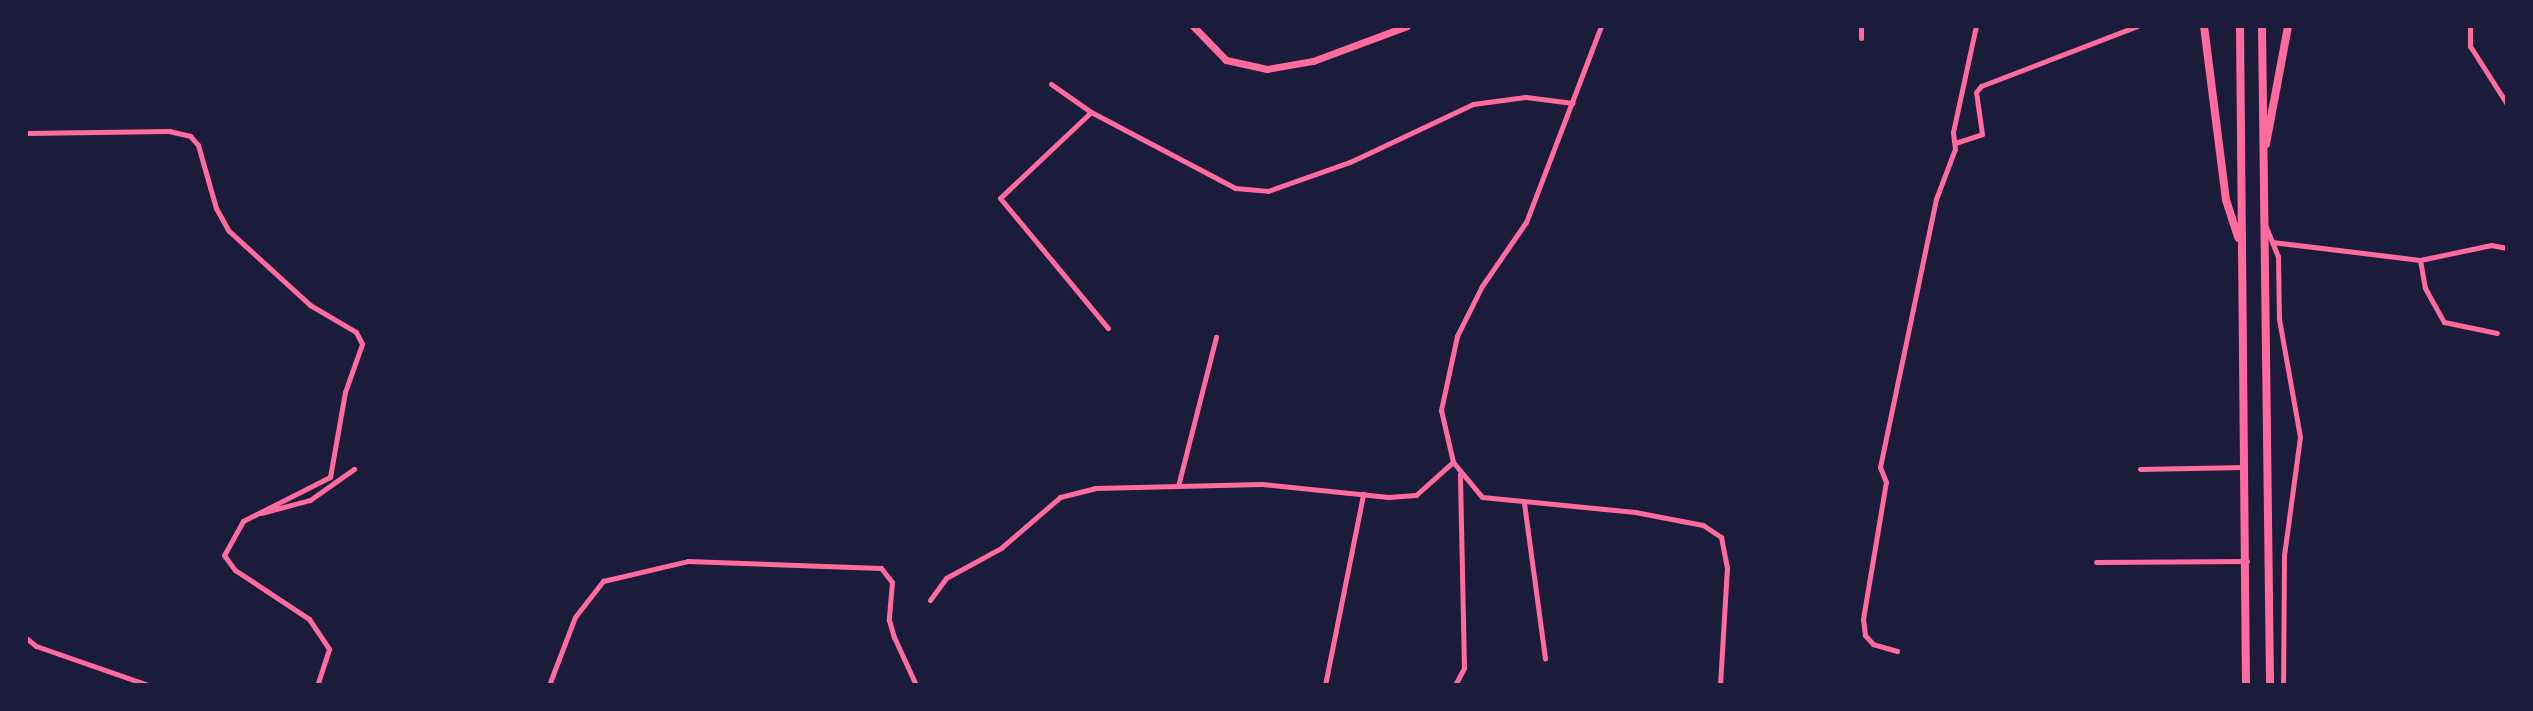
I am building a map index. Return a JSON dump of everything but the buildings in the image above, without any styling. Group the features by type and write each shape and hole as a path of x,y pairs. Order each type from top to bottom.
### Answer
{"main road":[{"path":"2204,26 2226,200 2242,250"},
{"path":"2240,26 2248,561 2246,685"},
{"path":"2262,26 2270,685"},
{"path":"2264,153 2288,26"}],"street":[{"path":"1193,26 1226,60 1267,69 1313,61 1407,26"},
{"path":"1601,26 1526,222 1482,286 1457,336 1441,410 1453,462 1482,497 1635,512 1703,525 1721,537 1727,567 1720,685"},
{"path":"1861,26 1861,38"},
{"path":"1897,651 1873,644 1865,635 1863,619 1886,482 1880,467 1936,199 1955,143 1976,26"},
{"path":"1955,143 1982,134 1976,92 1981,86 2137,26"},
{"path":"2470,26 2470,46 2507,104"},
{"path":"1051,84 1091,112 1235,188 1268,191 1350,162 1473,104 1526,97 1573,103"},
{"path":"1091,112 1000,198 1108,328"},
{"path":"26,133 169,131 190,136 198,145 216,208 229,231 310,305 356,332 362,344 345,392 330,477 243,521 224,555 235,570 309,619 329,649 317,685"},
{"path":"2265,223 2272,242 2300,437 2284,555 2283,685"},
{"path":"2272,242 2420,260 2491,245 2507,248"},
{"path":"2420,260 2425,288 2444,322 2497,333"},
{"path":"1178,486 1216,337"},
{"path":"930,600 946,578 1001,548 1060,497 1095,488 1262,484 1363,494 1416,495 1453,462"},
{"path":"2140,469 2246,467"},
{"path":"256,513 310,500 354,469"},
{"path":"1455,685 1464,668 1460,473"},
{"path":"1325,685 1363,494"},
{"path":"1524,503 1545,659"},
{"path":"549,685 575,617 603,581 688,561 881,568 892,582 889,620 916,685"},
{"path":"2096,562 2248,561"},
{"path":"26,638 148,685"}]}
